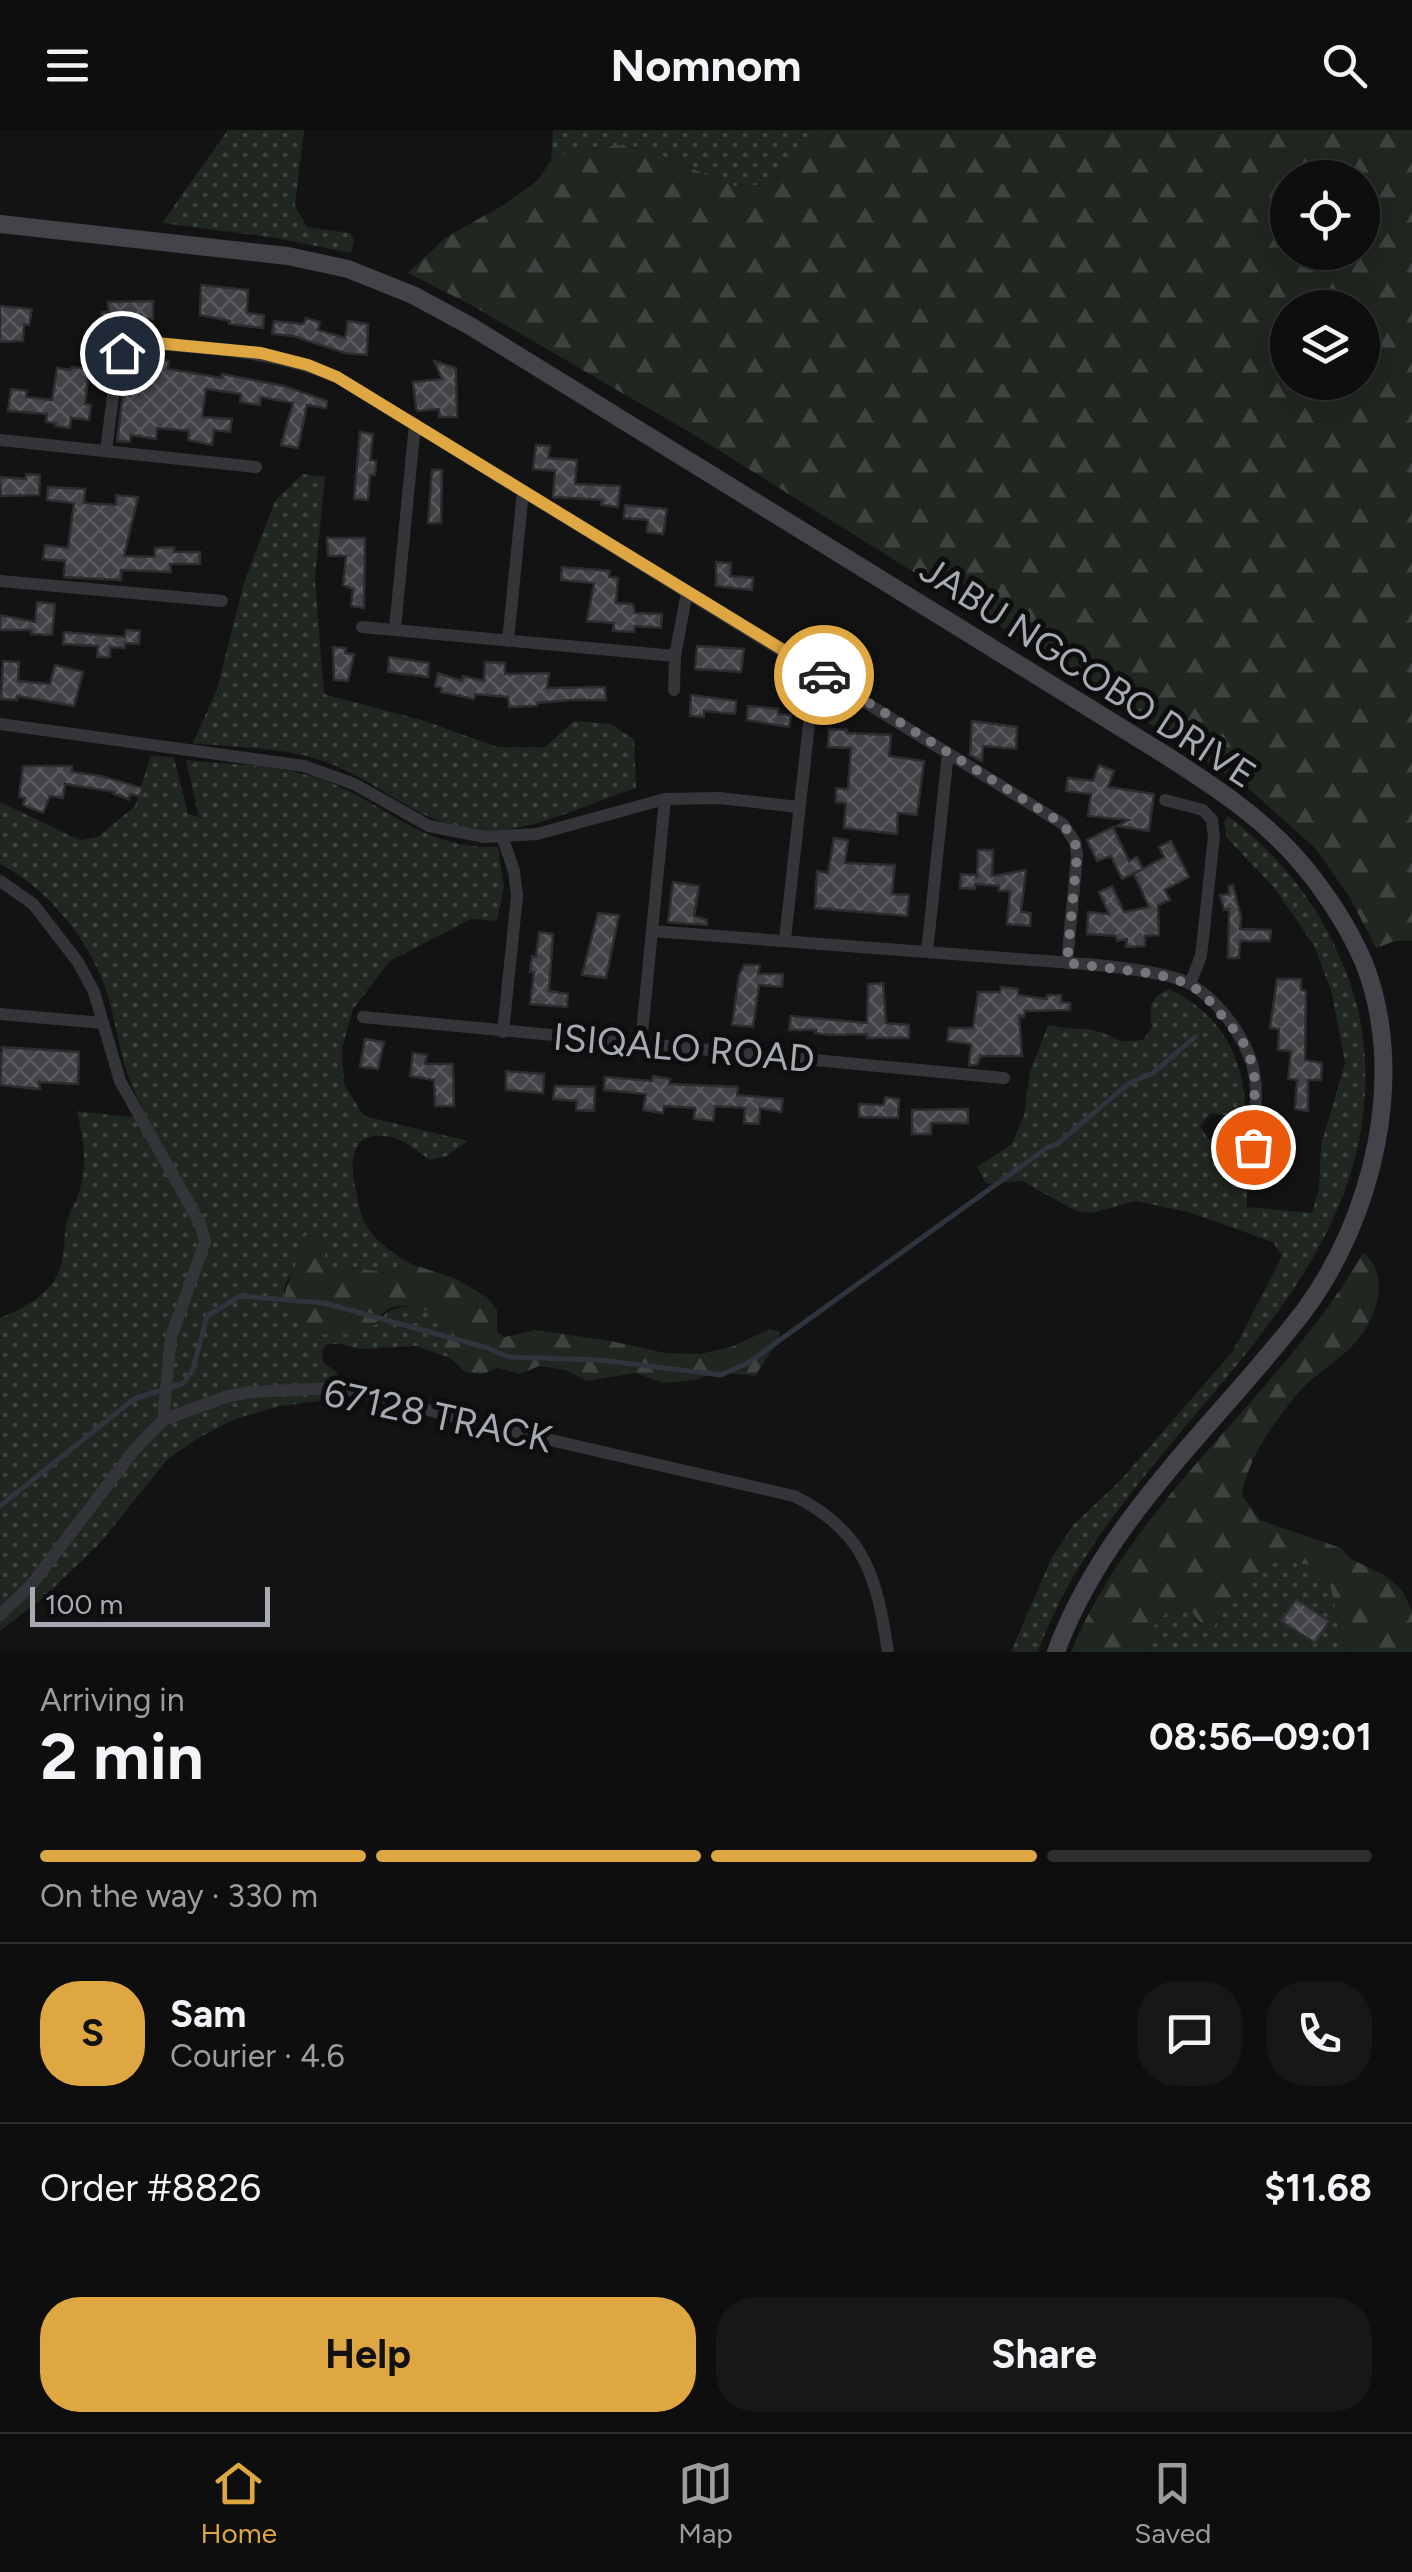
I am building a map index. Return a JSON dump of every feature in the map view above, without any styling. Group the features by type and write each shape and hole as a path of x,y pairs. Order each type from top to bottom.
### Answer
{"main road":[{"name":"JABU NGCOBO DRIVE","path":"0,224 288,256 348,269 413,295 472,326 1168,756 1258,820 1309,872 1364,962 1375,1002 1381,1045 1381,1109 1358,1214 1325,1283 1132,1516 1102,1558 1081,1593 1056,1652"}],"street":[{"path":"106,452 117,365 128,348 146,342 261,353 337,377 1040,808 1070,832 1077,855 1067,963"},
{"path":"395,628 415,424"},
{"path":"0,440 256,468"},
{"path":"508,642 523,491"},
{"path":"0,581 222,601"},
{"path":"674,690 675,656 688,592"},
{"path":"362,627 675,656"},
{"path":"786,939 816,670"},
{"path":"0,724 304,766 354,784 440,830 503,838 537,834 666,798 719,798 799,807"},
{"path":"927,952 948,753"},
{"path":"641,1043 666,798"},
{"path":"1165,800 1203,810 1213,826 1202,944 1190,984"},
{"path":"503,838 517,896 503,1032"},
{"path":"0,880 33,904 56,929 94,992 120,1081 188,1200 205,1242 172,1338 163,1420"},
{"path":"652,932 786,939 1067,963 1156,974 1190,984 1223,1015 1250,1057 1255,1080 1253,1147"},
{"path":"0,1014 103,1023"},
{"name":"ISIQALO ROAD","path":"363,1017 1004,1078"},
{"name":"67128 TRACK","path":"0,1615 32,1584 135,1449 163,1420 250,1392 334,1388 794,1496 813,1505 857,1544 872,1572 888,1652"}],"green space":[{"path":"228,130 304,130 295,206 307,227 350,233 354,240 351,253 276,238 162,223"},
{"path":"553,130 820,130 773,184 733,186 649,150 626,145 573,149 551,162"},
{"path":"820,130 1412,130 1412,941 1395,941 1376,948 1349,896 1315,848 1249,789 984,616 691,433 471,305 408,273 445,238 505,204 537,181 550,162 573,149 626,145 649,150 733,186 773,184"},
{"path":"303,474 325,477 315,578 324,694 425,721 497,747 545,747 574,721 610,724 634,739 636,788 540,822 482,831 443,823 319,760 266,749 193,743 217,689 244,583 275,501"},
{"path":"151,755 174,758 188,814 199,817 186,760 277,768 312,776 429,834 472,846 498,847 504,887 497,921 471,919 390,961 353,1009 342,1048 344,1084 364,1116 468,1141 447,1156 430,1160 390,1137 368,1137 356,1148 353,1176 363,1220 378,1240 411,1264 388,1273 357,1268 330,1273 323,1263 299,1262 285,1284 283,1305 298,1315 376,1325 399,1308 427,1310 444,1320 441,1340 450,1358 416,1346 360,1349 327,1344 322,1350 323,1362 338,1374 337,1382 319,1401 280,1406 235,1419 167,1460 99,1544 45,1596 0,1631 0,1318 40,1296 60,1268 66,1224 83,1174 77,1111 128,1117 145,1114 132,1087 106,991 94,962 73,928 47,898 0,864 0,802 80,840 98,837 135,806"},
{"path":"1228,816 1273,856 1310,903 1339,955 1359,1013 1364,1110 1342,1197 1302,1276 1248,1350 1129,1495 1077,1571 1038,1652 1011,1652 1051,1559 1073,1525 1119,1482 1233,1351 1282,1256 1273,1242 1191,1213 1136,1201 1091,1213 1076,1211 1022,1181 986,1184 977,1167 1012,1144 1024,1115 1030,1072 1048,1025 1096,1031 1121,1040 1143,1040 1152,1027 1151,1009 1157,996 1168,989 1185,998 1214,1022 1240,1071 1245,1110 1239,1118 1211,1113 1200,1126 1209,1140 1236,1148 1247,1160 1247,1207 1312,1213 1319,1189 1321,1145 1345,1063 1332,994 1315,947 1275,889 1227,838 1224,822"},
{"path":"312,1230 329,1242 323,1263 330,1272 357,1268 388,1273 411,1264 454,1278 487,1297 497,1310 497,1333 505,1337 535,1330 665,1353 700,1354 731,1347 770,1329 780,1332 779,1338 756,1376 718,1372 695,1380 664,1383 635,1373 587,1381 565,1370 539,1366 520,1374 498,1368 482,1374 465,1372 450,1358 441,1340 444,1320 415,1307 390,1308 374,1326 360,1331 304,1331 298,1315 283,1305 299,1241"},
{"path":"1363,1253 1372,1262 1379,1284 1370,1321 1356,1342 1304,1386 1280,1416 1256,1454 1242,1495 1260,1520 1341,1548 1351,1559 1384,1575 1402,1590 1412,1611 1412,1652 1345,1652 1329,1580 1309,1565 1276,1560 1235,1591 1213,1628 1205,1628 1192,1612 1172,1607 1153,1627 1145,1652 1071,1652 1099,1596 1132,1544 1291,1354"},
{"path":"1276,1560 1309,1565 1329,1580 1345,1652 1145,1652 1153,1627 1171,1607 1192,1612 1205,1628 1213,1628 1235,1591"}],"building":[{"path":"201,285 248,290 247,313 264,315 263,328 200,315"},
{"path":"153,301 153,319 128,317 125,325 102,325 102,312 109,312 108,302"},
{"path":"0,306 32,309 29,325 24,324 23,341 0,342"},
{"path":"306,318 320,322 318,330 345,338 348,321 368,324 367,355 272,334 274,321 304,324"},
{"path":"157,359 169,361 168,369 284,386 327,401 326,408 307,405 298,448 281,445 293,403 261,397 260,405 240,402 241,394 206,389 202,417 232,419 230,432 214,430 212,445 188,440 189,431 157,428 156,439 131,435 130,442 117,441 126,370 149,372 150,363 156,364"},
{"path":"434,361 456,368 457,417 439,417 439,409 416,408 413,382 442,379"},
{"path":"57,368 89,369 85,404 91,405 89,420 71,418 70,428 46,422 47,414 8,411 11,389 27,391 26,397 52,400"},
{"path":"360,432 373,434 370,460 376,461 375,475 370,475 368,500 354,499"},
{"path":"536,445 550,446 548,458 577,460 575,484 620,486 618,507 601,505 602,500 553,497 555,471 533,469"},
{"path":"432,470 442,470 441,523 428,523"},
{"path":"26,474 40,475 39,495 1,496 0,477 26,479"},
{"path":"48,487 85,489 84,503 116,505 116,495 138,497 124,556 155,557 155,548 174,547 174,552 200,552 200,564 170,564 171,572 121,570 121,580 64,577 65,561 43,559 45,545 68,548 74,503 47,500"},
{"path":"625,505 667,509 663,534 647,532 648,520 624,518"},
{"path":"327,538 365,538 364,608 351,606 353,589 343,585 346,556 328,556"},
{"path":"716,562 731,563 730,576 753,578 752,590 716,586"},
{"path":"562,567 610,571 609,577 618,578 616,603 633,604 635,613 662,614 661,628 635,626 634,632 613,631 614,623 587,621 594,583 561,580"},
{"path":"37,602 55,604 52,635 31,634 32,630 0,630 0,615 35,622"},
{"path":"126,630 140,631 139,644 110,647 110,657 97,657 98,646 63,644 64,632 125,637"},
{"path":"697,646 744,649 741,672 695,669"},
{"path":"333,647 346,648 345,653 354,654 348,681 334,680"},
{"path":"389,657 429,663 428,677 388,672"},
{"path":"3,661 19,662 18,681 50,684 55,665 83,672 74,706 17,696 17,700 1,699"},
{"path":"485,662 505,663 505,674 549,673 547,688 605,687 606,700 509,707 508,697 475,694 474,699 441,692 442,688 435,686 438,673 462,681 463,676 484,681"},
{"path":"691,695 736,701 735,714 704,711 704,717 690,716"},
{"path":"748,706 778,709 778,714 791,715 789,727 747,720"},
{"path":"972,721 1017,727 1016,749 983,746 982,761 970,755"},
{"path":"829,729 891,735 889,756 924,761 917,815 898,813 897,834 844,828 846,803 836,802 836,788 848,789 851,748 828,747"},
{"path":"1099,765 1114,771 1108,787 1154,794 1149,831 1117,826 1128,820 1088,816 1091,794 1066,791 1068,778 1093,781"},
{"path":"23,766 72,766 72,772 142,788 140,796 130,794 129,799 115,792 65,784 63,798 50,796 43,813 23,805 25,798 19,797"},
{"path":"1113,827 1129,861 1137,857 1143,869 1122,879 1111,856 1097,861 1087,840"},
{"path":"834,838 848,840 845,863 895,865 892,894 909,895 907,916 815,908 817,871 828,873"},
{"path":"1171,841 1189,877 1165,890 1170,900 1158,905 1159,935 1145,936 1145,946 1126,947 1127,939 1117,941 1116,936 1087,934 1088,912 1109,914 1099,892 1112,886 1124,912 1149,907 1134,874 1164,857 1159,847"},
{"path":"978,850 993,850 992,876 1026,870 1021,912 1031,913 1030,926 1007,924 1010,891 975,884 975,889 960,888 961,874 977,878"},
{"path":"673,882 699,886 694,916 707,920 707,925 668,922"},
{"path":"1233,885 1240,929 1271,930 1270,941 1240,941 1239,958 1228,958 1229,909 1224,910 1220,895 1229,894 1229,886"},
{"path":"598,913 619,915 606,978 582,975"},
{"path":"539,932 553,934 549,991 568,994 567,1007 530,1004 532,956 536,957"},
{"path":"744,965 760,965 758,974 783,974 782,987 759,985 753,1027 732,1025"},
{"path":"1277,979 1301,979 1301,990 1306,991 1305,1060 1322,1063 1321,1080 1308,1080 1308,1111 1295,1109 1297,1080 1288,1079 1291,1051 1278,1050 1279,1029 1270,1028"},
{"path":"883,983 886,1023 909,1025 909,1038 789,1030 791,1016 867,1023 868,984"},
{"path":"1001,987 1018,989 1018,995 1047,999 1047,995 1061,995 1061,1002 1070,1003 1070,1010 1025,1011 1024,1017 1019,1016 1022,1056 981,1056 977,1065 969,1065 971,1044 947,1041 949,1028 973,1028 978,992 1000,992"},
{"path":"365,1039 384,1042 378,1069 360,1067"},
{"path":"2,1047 79,1052 78,1084 39,1082 40,1089 0,1085"},
{"path":"413,1053 427,1055 425,1064 453,1064 454,1106 435,1106 434,1080 410,1076"},
{"path":"506,1071 544,1074 543,1093 506,1090"},
{"path":"653,1076 670,1079 669,1084 738,1087 737,1095 783,1099 781,1112 760,1108 759,1124 744,1123 745,1108 715,1106 713,1121 694,1119 695,1108 664,1106 663,1113 643,1110 646,1094 604,1090 605,1077 652,1081"},
{"path":"555,1086 595,1087 594,1111 576,1110 577,1101 553,1099"},
{"path":"885,1097 899,1099 898,1118 859,1117 859,1104 884,1105"},
{"path":"968,1109 968,1123 931,1123 931,1134 912,1134 912,1110"},
{"path":"1296,1599 1329,1621 1315,1643 1281,1621"}],"waterway":[{"path":"0,1506 134,1399 184,1383 193,1369 207,1316 240,1296 324,1303 509,1357 600,1360 721,1375 748,1363 1056,1145 1128,1084 1153,1073 1195,1037"}],"way so far":[{"path":"824,675 1063,824 1075,842 1077,855 1067,963 1156,974 1190,984 1207,998 1241,1038 1250,1057 1255,1080 1253,1147"}],"route":[{"path":"122,353 146,342 261,353 337,377 824,675"}]}
